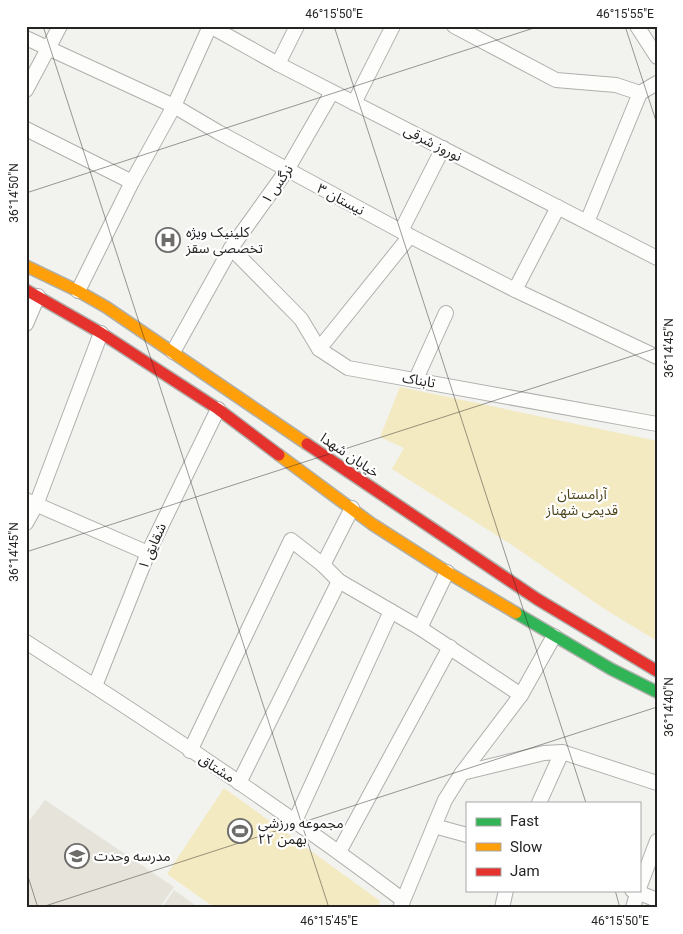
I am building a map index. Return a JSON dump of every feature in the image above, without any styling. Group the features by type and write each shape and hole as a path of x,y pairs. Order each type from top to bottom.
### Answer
{"main road":[{"name":"خیابان شهدا","path":"26,266 106,306 537,599 657,671"},
{"path":"32,293 102,332 218,409 372,524 447,572 554,636 657,692"}],"street":[{"path":"26,90 60,26"},
{"path":"78,291 132,182 174,106 210,26"},
{"name":"نوروز شرقی","path":"210,26 278,64 657,258"},
{"path":"278,64 297,26"},
{"path":"354,103 394,26"},
{"path":"454,26 556,80 616,85 640,93"},
{"path":"637,26 651,41 657,57"},
{"name":"نیستان ۳","path":"26,38 174,106 405,234 515,290 657,357"},
{"path":"587,222 640,93 657,83"},
{"name":"نرگس ۱","path":"173,352 231,248 288,170 332,92"},
{"path":"26,129 132,182"},
{"path":"319,349 405,234 443,148"},
{"path":"515,290 558,207"},
{"name":"تابناک","path":"231,248 301,319 319,349 348,368 657,424"},
{"path":"26,324 32,293"},
{"path":"416,379 446,313"},
{"path":"26,523 31,502 102,332"},
{"name":"شقایق ۱","path":"95,686 148,553 218,409"},
{"path":"31,502 148,553"},
{"path":"323,565 352,508"},
{"path":"190,751 290,540 323,565 339,581 420,628 521,695"},
{"path":"420,628 447,572"},
{"path":"239,783 339,581"},
{"path":"295,821 391,611"},
{"path":"402,904 445,800 462,773 521,695 554,636"},
{"name":"مشتاق","path":"26,642 95,686 295,821 339,852 402,904"},
{"path":"339,852 450,647"},
{"path":"462,773 544,753 562,752 657,783"},
{"path":"539,802 562,752"},
{"path":"434,826 466,835"},
{"path":"640,883 657,841"},
{"path":"502,908 506,892"},
{"path":"633,908 637,892"},
{"path":"640,892 657,900"}],"shaded area":[{"name":"مدرسه وحدت","path":"45,800 174,887 159,908 26,908 26,825"},
{"path":"174,890 199,908 162,908"}],"green space":[{"name":"آرامستان قدیمی شهناز","path":"400,387 657,441 657,641 603,608 512,545 392,469 404,448 380,437"},
{"name":"مجموعه ورزشی ۲۲ بهمن","path":"224,788 380,901 378,908 215,908 167,874"}],"traffic: fast":[{"path":"516,613 611,669 657,692"}],"traffic: slow":[{"path":"26,266 106,307 307,444"},
{"path":"279,455 372,524 516,613"}],"traffic: jam":[{"path":"26,290 101,333 218,409 279,455"},
{"path":"307,444 537,599 657,671"}],"place":[{"name":"کلینیک ویژه تخصصی سقز","path":"168,240"},
{"name":"مجموعه ورزشی ۲۲ بهمن","path":"240,831"},
{"name":"مدرسه وحدت","path":"77,856"}]}
